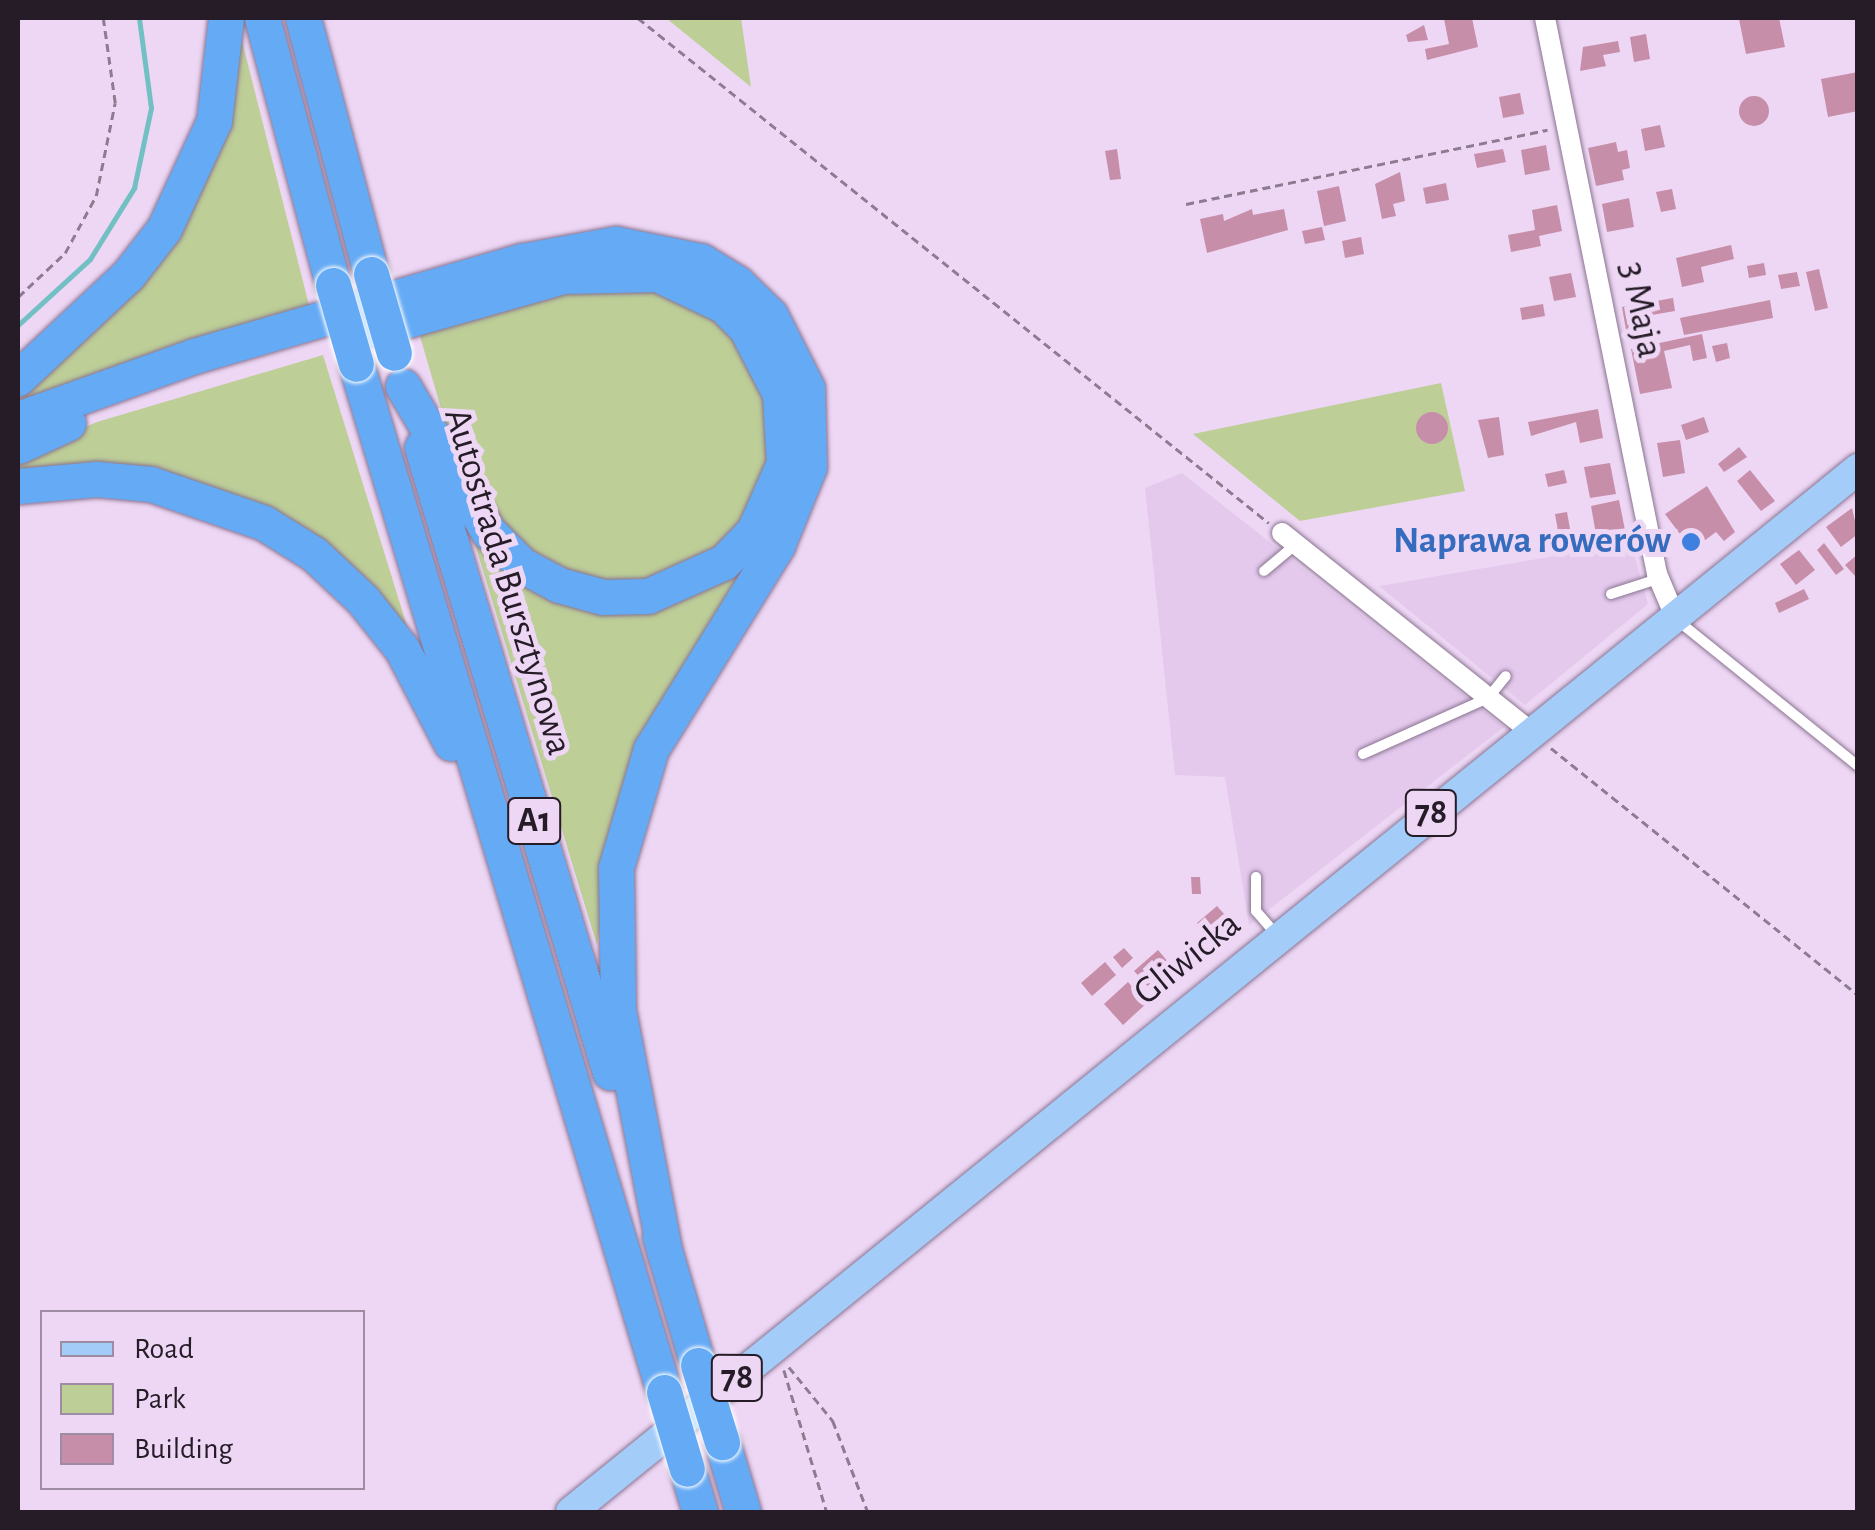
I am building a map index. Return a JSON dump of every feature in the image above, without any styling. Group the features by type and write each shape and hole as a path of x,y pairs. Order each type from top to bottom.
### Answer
{"highway":[{"path":"18,378 93,311 164,228 214,121 226,18"},
{"name":"A1","path":"262,18 356,364 700,1512"},
{"name":"Autostrada Bursztynowa","path":"304,18 370,274 743,1512"},
{"path":"18,419 115,380 249,340 522,261 616,244 701,261 738,283 770,316 806,388 812,426 805,480 778,546 650,750 616,868 618,1010 666,1255"},
{"path":"18,446 125,402 236,369 564,276 617,270 692,286 746,328 780,394 784,463 754,530 724,562 648,596 603,597 522,565 488,531 399,370"},
{"path":"18,486 97,479 150,484 264,523 314,554 402,649 504,862"}],"main road":[{"name":"Gliwicka","path":"571,1512 1674,614 1858,470"}],"street":[{"name":"3 Maja","path":"1545,18 1660,579 1674,614"},
{"path":"1289,538 1531,732"}],"lane":[{"path":"1264,572 1289,538"},
{"path":"1612,594 1660,579"},
{"path":"1674,614 1682,629 1858,766"},
{"path":"1362,754 1488,698 1506,676"},
{"path":"1256,878 1256,911 1279,937"}],"path":[{"path":"18,297 65,253 96,196 115,102 103,18"},
{"path":"638,18 1289,538"},
{"path":"1186,204 1567,126"},
{"path":"1531,732 1858,995"},
{"path":"827,1512 781,1358 833,1421 868,1512"}],"shaded area":[{"path":"1182,473 1504,727 1249,925 1225,777 1175,775 1145,488"},
{"path":"1631,543 1648,604 1525,705 1379,586"}],"green space":[{"path":"666,18 741,18 751,87"},
{"path":"240,33 311,313 18,409 18,390 103,316"},
{"path":"629,254 683,265 752,309 790,370 801,443 782,513 686,668 636,763 616,824 597,945 468,521 527,578 579,601 639,605 703,587 756,543 779,504 794,430 781,371 758,330 725,296 697,279 641,262 585,263 412,309 410,302 547,263"},
{"path":"609,281 701,303 759,366 773,452 738,532 668,579 592,583 511,539 452,446 417,326"},
{"path":"323,355 415,652 253,507 18,476 18,456 97,422"},
{"path":"1441,383 1465,491 1300,521 1193,434"}],"building":[{"path":"1472,18 1478,47 1427,60 1425,49 1449,44 1444,19"},
{"path":"1779,18 1785,47 1746,54 1739,19"},
{"path":"1424,25 1428,40 1408,42 1406,35"},
{"path":"1646,34 1650,59 1634,62 1630,37"},
{"path":"1618,41 1620,52 1603,55 1606,66 1580,71 1583,47"},
{"path":"1858,72 1858,111 1828,117 1821,79"},
{"path":"1520,93 1524,114 1503,118 1499,97"},
{"path":"1754,96 1765,100 1769,111 1765,122 1754,126 1743,122 1739,111 1743,100"},
{"path":"1660,125 1665,147 1645,151 1641,129"},
{"path":"1616,142 1618,152 1627,150 1630,168 1622,170 1624,180 1596,186 1588,148"},
{"path":"1546,145 1550,170 1525,175 1521,150"},
{"path":"1117,149 1121,179 1110,180 1105,151"},
{"path":"1503,149 1506,162 1477,168 1474,154"},
{"path":"1400,172 1405,201 1393,204 1396,216 1382,219 1375,184"},
{"path":"1446,183 1449,200 1426,204 1423,188"},
{"path":"1339,186 1346,221 1324,226 1317,191"},
{"path":"1672,189 1676,209 1661,212 1656,192"},
{"path":"1629,198 1634,227 1607,232 1602,204"},
{"path":"1557,205 1562,231 1539,236 1541,246 1511,252 1508,235 1535,230 1532,210"},
{"path":"1252,209 1253,215 1284,209 1288,230 1207,253 1200,219 1223,214 1224,221"},
{"path":"1322,227 1325,240 1305,244 1302,231"},
{"path":"1361,237 1364,254 1345,258 1342,241"},
{"path":"1731,245 1734,259 1701,267 1704,282 1682,287 1676,258"},
{"path":"1764,263 1766,275 1749,278 1747,266"},
{"path":"1819,269 1828,308 1815,311 1806,272"},
{"path":"1797,272 1800,286 1781,289 1778,275"},
{"path":"1571,273 1576,297 1554,301 1549,277"},
{"path":"1673,298 1675,311 1646,316 1649,333 1627,336 1622,307"},
{"path":"1770,300 1773,318 1684,335 1680,318"},
{"path":"1543,304 1545,316 1522,320 1520,308"},
{"path":"1702,334 1707,358 1693,361 1690,345 1664,351 1672,388 1640,394 1631,349"},
{"path":"1727,343 1730,358 1716,362 1712,346"},
{"path":"1598,409 1603,438 1580,443 1576,422 1531,436 1528,422"},
{"path":"1432,412 1443,417 1448,428 1443,439 1432,444 1421,439 1416,428 1421,417"},
{"path":"1499,417 1504,455 1488,458 1478,420"},
{"path":"1704,417 1709,432 1686,440 1681,425"},
{"path":"1680,440 1685,473 1663,477 1657,443"},
{"path":"1739,447 1747,457 1724,472 1718,464"},
{"path":"1610,463 1616,494 1590,498 1584,467"},
{"path":"1564,470 1567,483 1548,487 1545,474"},
{"path":"1750,470 1775,501 1761,511 1737,481"},
{"path":"1707,486 1735,532 1724,541 1716,532 1692,550 1665,514"},
{"path":"1619,500 1626,535 1597,540 1591,506"},
{"path":"1852,508 1858,534 1841,547 1826,527"},
{"path":"1567,512 1572,540 1560,542 1555,514"},
{"path":"1824,543 1844,569 1836,575 1817,550"},
{"path":"1799,550 1815,570 1796,585 1780,564"},
{"path":"1858,554 1858,574 1855,576 1845,565"},
{"path":"1804,589 1809,599 1779,613 1775,603"},
{"path":"1191,877 1200,877 1201,894 1192,894"},
{"path":"1217,906 1232,923 1212,940 1197,923"},
{"path":"1124,948 1133,958 1122,968 1113,957"},
{"path":"1158,950 1175,970 1152,991 1134,971"},
{"path":"1105,962 1116,975 1092,996 1081,983"},
{"path":"1128,982 1147,1003 1123,1025 1104,1004"}],"waterway":[{"path":"18,325 90,259 134,188 151,108 139,18"}],"place":[{"name":"Naprawa rowerów","path":"1691,542"}]}
